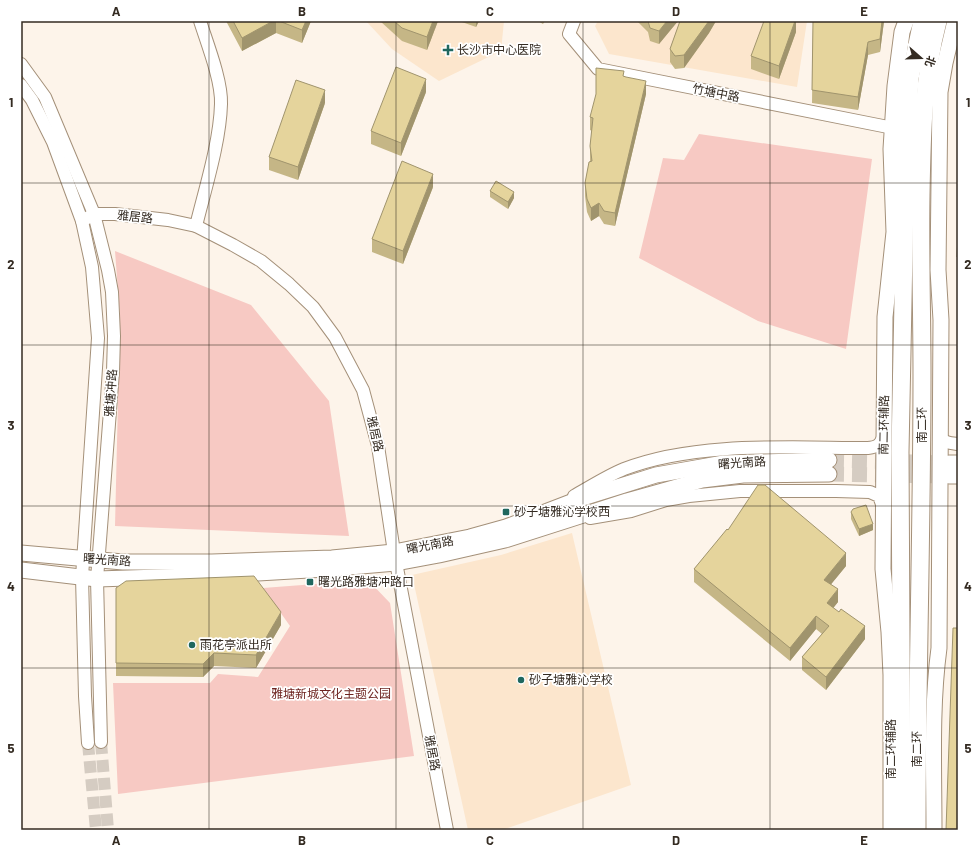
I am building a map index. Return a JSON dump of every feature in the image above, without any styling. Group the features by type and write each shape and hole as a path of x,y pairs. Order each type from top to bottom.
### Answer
{"highway":[{"name":"南二环","path":"902,830 900,444 906,149 910,78 922,21"},
{"name":"南二环","path":"917,830 917,705 920,611 922,420 920,260 922,134 924,94 929,60 938,21"}],"main road":[{"name":"南二环辅路","path":"891,830 891,675 889,632 883,569 885,317 894,232 891,148 892,128 895,86 902,32 906,21"},
{"path":"934,830 933,725 935,680 939,648 949,441 938,270 940,92 954,21"},
{"name":"曙光南路","path":"21,553 123,562 212,562 332,558 395,558 506,527 550,509 623,484 656,475 724,463 829,467 702,480 627,501 505,540 467,549 395,558 231,574 89,578 21,570"}],"street":[{"path":"196,226 216,142 221,103 218,83 200,21"},
{"name":"竹塘中路","path":"574,21 569,34 598,69 892,128"},
{"name":"雅塘冲路","path":"21,64 45,97 94,214 108,270 114,315 113,372 98,560 89,578 85,696 88,743"},
{"name":"雅塘冲路","path":"21,84 32,100 53,142 82,221 92,267 98,338 82,558 89,578 100,742"},
{"path":"82,221 94,214"},
{"name":"雅居路","path":"94,214 147,218 196,226 261,261 289,284 313,307 336,338 363,390 371,415 378,446 395,558 447,830"},
{"path":"550,509 623,469 664,458 695,452 742,449 868,448 878,446 882,443 884,435"},
{"path":"553,524 631,511 666,500 740,491 870,492 879,496 883,507"}],"shaded area":[{"name":"长沙市中心医院","path":"366,21 504,21 501,51 439,81 392,49"},
{"path":"598,21 807,21 797,87 609,54 595,26"},
{"name":"砂子塘雅沁学校","path":"572,533 631,785 502,830 468,830 412,575 501,555"}],"green space":[{"path":"699,134 872,159 846,349 758,321 639,258 663,158 684,160"},
{"path":"115,251 251,305 329,401 349,536 115,526 120,317"},
{"name":"雅塘新城文化主题公园","path":"368,580 390,603 414,756 118,794 113,683 210,683 218,674 258,677 290,626 263,588"}],"building":[{"path":"233,21 273,21 242,38"},
{"path":"279,21 306,21 302,30"},
{"path":"394,21 433,21 427,37 402,28"},
{"path":"648,21 667,21 659,31 650,28"},
{"path":"680,21 709,21 684,55 675,56 670,49"},
{"path":"764,21 795,21 779,66 751,56"},
{"path":"813,21 882,21 880,39 868,42 858,97 812,90"},
{"path":"396,67 426,79 401,143 371,131"},
{"path":"596,68 624,71 623,76 646,81 615,213 604,211 599,203 591,208 587,199 585,183 589,162 592,161 590,146 593,118 590,117 596,94"},
{"path":"296,80 325,90 298,167 269,157"},
{"path":"402,161 433,174 403,251 372,239"},
{"path":"496,181 514,192 508,202 490,191"},
{"path":"958,236 958,257 957,257"},
{"path":"758,485 765,485 846,553 824,580 838,589 827,603 839,612 841,609 865,626 826,677 802,657 829,626 816,616 790,648 694,569 727,529 728,530"},
{"path":"866,505 873,524 859,529 851,512 853,509"},
{"name":"雨花亭派出所","path":"254,576 281,612 256,655 214,653 203,664 116,663 116,588 126,581"},
{"path":"953,628 958,628 958,830 946,830"}],"tunnel":[{"path":"829,460 949,463"},
{"path":"829,474 949,476"},
{"path":"101,742 108,830"},
{"path":"88,743 96,830"}],"place":[{"name":"长沙市中心医院","path":"448,50"},
{"name":"砂子塘雅沁学校西","path":"506,512"},
{"name":"曙光路雅塘冲路口","path":"310,582"},
{"name":"雨花亭派出所","path":"192,645"},
{"name":"砂子塘雅沁学校","path":"521,680"}]}
